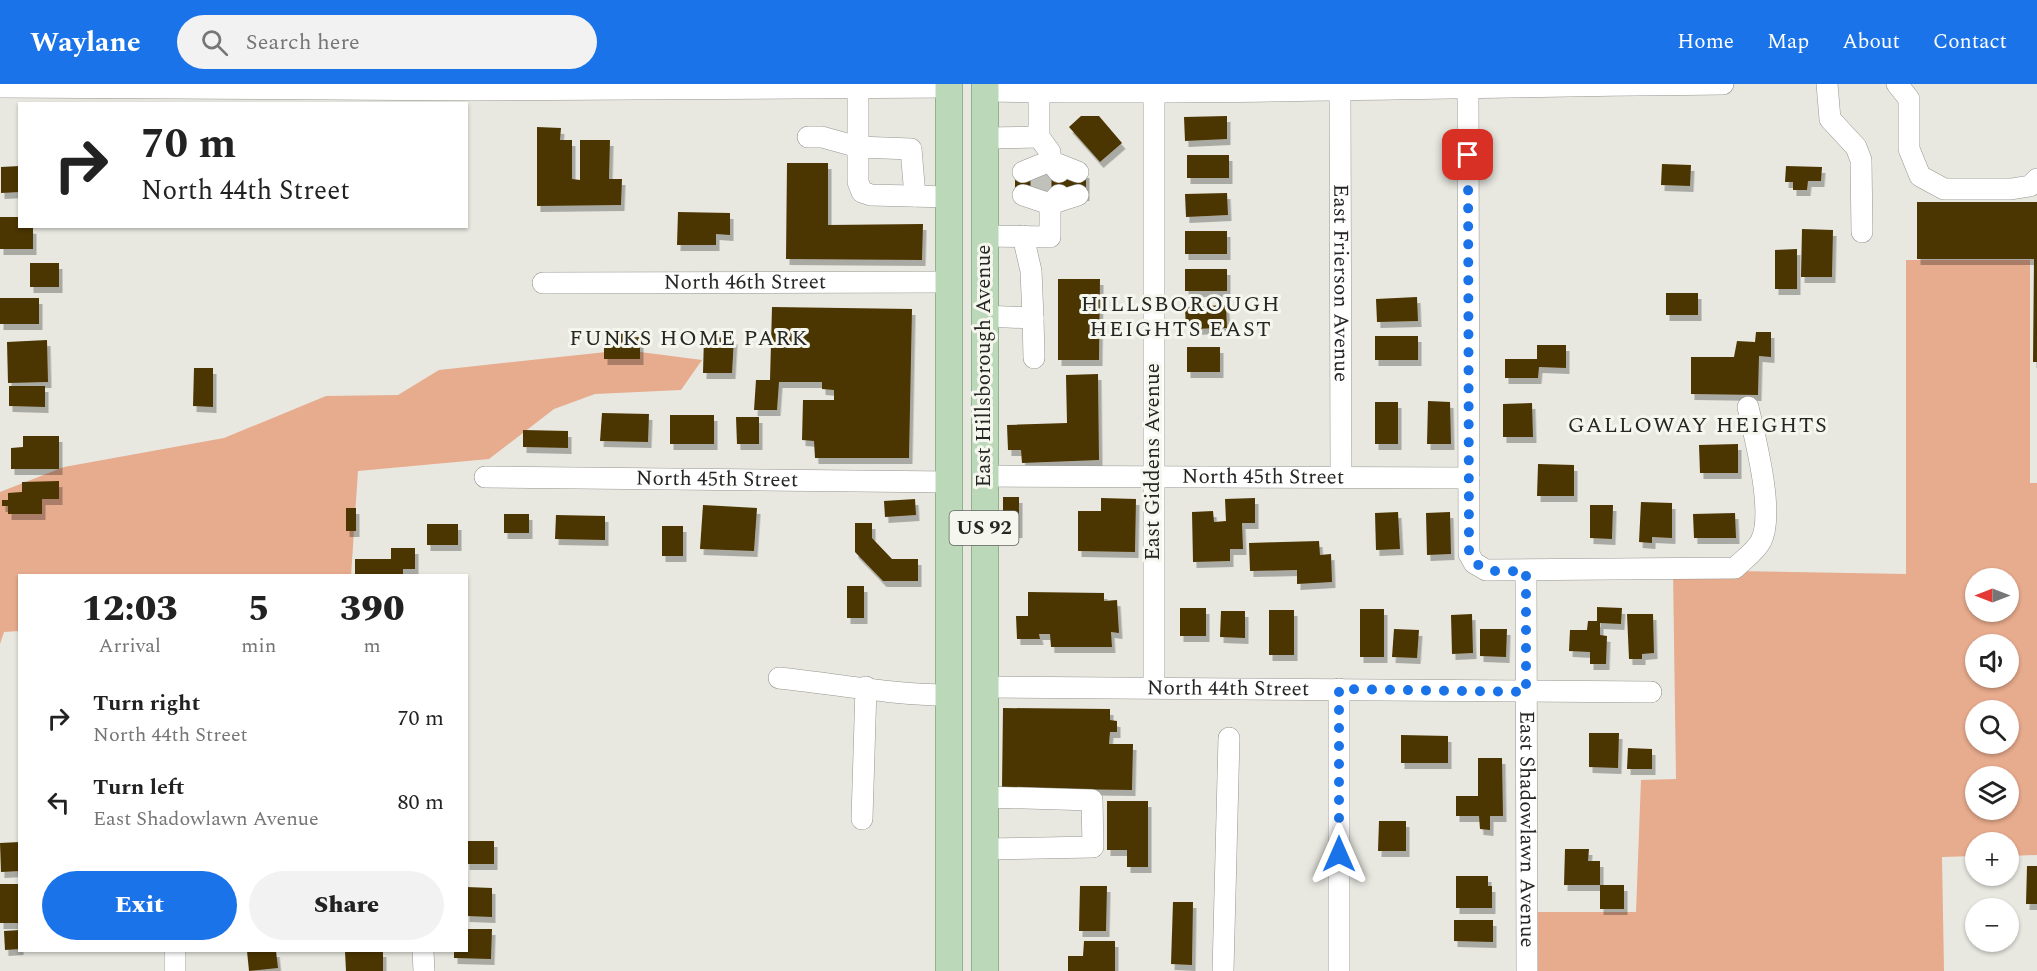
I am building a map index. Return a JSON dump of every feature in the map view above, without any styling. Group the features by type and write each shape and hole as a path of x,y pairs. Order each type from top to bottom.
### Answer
{"main road":[{"name":"East Hillsborough Avenue","path":"949,85 949,971"},
{"path":"949,85 964,110 968,192 985,236"},
{"name":"East Hillsborough Avenue","path":"983,86 985,138 985,971"}],"street":[{"path":"983,86 1039,92 1154,93 1468,85 1723,84"},
{"path":"1827,84 1830,118 1856,147 1861,160 1862,232"},
{"path":"1897,84 1909,99 1909,149 1920,176 1944,189 2011,189 2030,186 2037,179"},
{"path":"0,87 949,85"},
{"path":"1468,85 1469,554 1474,563 1486,570 1526,571 1735,568 1761,540 1765,507 1760,460 1748,407"},
{"path":"869,86 858,147 858,182 862,192 871,195 949,197"},
{"name":"East Frierson Avenue","path":"1340,88 1341,477"},
{"path":"1039,92 1039,137 1050,152 1050,169"},
{"name":"East Giddens Avenue","path":"1154,93 1154,687"},
{"path":"808,137 822,137 858,147 911,149 915,196"},
{"path":"985,138 1039,137"},
{"path":"985,236 1050,237 1050,197"},
{"path":"1023,236 1032,271 1034,358"},
{"name":"North 46th Street","path":"543,283 949,282"},
{"path":"984,315 1033,318"},
{"name":"North 45th Street","path":"984,476 1469,478"},
{"name":"North 45th Street","path":"485,477 949,482"},
{"name":"East Shadowlawn Avenue","path":"1526,571 1527,971"},
{"path":"779,678 866,687 913,695 949,695"},
{"path":"862,819 866,687"},
{"name":"North 44th Street","path":"985,687 1651,692"},
{"path":"1339,689 1339,971"},
{"path":"1223,971 1229,738"},
{"path":"985,797 1092,800 1093,847 985,849"},
{"path":"175,952 175,971"},
{"path":"423,952 424,971"}],"shaded area":[{"path":"1906,260 2030,260 2030,483 2037,483 2037,855 2019,856 2019,832 1965,832 1965,856 1942,857 1944,971 1527,971 1527,912 1636,912 1641,780 1676,779 1673,570 1906,574"},
{"path":"625,350 702,360 681,390 595,394 554,409 489,459 358,471 351,574 18,574 18,631 4,632 0,644 0,492 64,467 224,438 326,396 398,395 439,370"}],"building":[{"path":"1081,116 1099,116 1122,143 1100,162 1069,127"},
{"path":"1227,116 1227,139 1185,141 1184,117"},
{"path":"537,127 561,128 560,140 572,140 572,179 580,180 580,140 610,140 609,179 622,179 621,205 537,206"},
{"path":"1187,155 1229,155 1229,178 1187,178"},
{"path":"787,163 828,163 828,225 923,224 922,260 786,259"},
{"path":"1662,164 1691,165 1690,186 1661,185"},
{"path":"18,166 18,192 1,193 1,167"},
{"path":"1786,166 1822,167 1821,181 1808,181 1807,190 1793,190 1793,182 1785,182"},
{"path":"1015,171 1086,172 1086,195 1015,195"},
{"path":"1227,193 1228,215 1186,217 1185,194"},
{"path":"1917,202 2037,202 2037,362 2033,362 2034,259 1917,259"},
{"path":"678,212 730,213 730,235 716,234 716,245 677,245"},
{"path":"0,217 18,217 18,228 33,228 33,249 0,249"},
{"path":"1802,229 1833,230 1832,277 1801,277"},
{"path":"1185,231 1227,231 1227,254 1185,254"},
{"path":"1797,249 1797,289 1775,289 1775,250"},
{"path":"30,263 59,263 59,287 30,287"},
{"path":"1185,269 1227,269 1227,291 1185,291"},
{"path":"1058,279 1100,279 1099,360 1058,360"},
{"path":"1666,293 1698,293 1698,315 1666,315"},
{"path":"1417,297 1418,321 1377,322 1376,299"},
{"path":"0,298 39,298 39,324 0,324"},
{"path":"1226,305 1227,328 1186,329 1185,307"},
{"path":"772,307 912,309 909,458 815,458 814,441 802,440 803,400 834,400 834,390 822,389 822,382 779,382 777,410 754,410 756,380 770,380"},
{"path":"613,329 625,329 625,338 640,337 640,359 604,359 604,338 613,338"},
{"path":"1756,332 1771,332 1771,357 1759,356 1758,395 1691,394 1691,357 1734,357 1737,341 1755,342"},
{"path":"1375,336 1418,336 1418,360 1375,360"},
{"path":"704,337 734,338 732,373 703,373"},
{"path":"47,340 48,382 8,383 7,342"},
{"path":"1537,345 1566,345 1566,368 1539,367 1538,378 1505,378 1505,359 1537,359"},
{"path":"1187,347 1220,347 1220,372 1187,372"},
{"path":"194,368 213,368 213,407 193,406"},
{"path":"1098,374 1099,460 1022,463 1021,450 1008,450 1007,425 1067,423 1066,375"},
{"path":"9,386 45,386 45,407 9,406"},
{"path":"1428,401 1450,402 1451,444 1427,444"},
{"path":"1375,402 1398,402 1398,444 1375,444"},
{"path":"1532,403 1533,437 1503,437 1503,404"},
{"path":"602,413 649,414 648,442 600,441"},
{"path":"670,415 714,415 714,444 670,444"},
{"path":"736,417 759,417 759,444 737,444"},
{"path":"523,430 568,431 568,448 523,447"},
{"path":"23,436 59,436 59,469 11,469 11,448 23,447"},
{"path":"1738,444 1738,473 1700,473 1699,445"},
{"path":"1538,464 1574,465 1574,496 1537,496"},
{"path":"59,481 59,499 42,499 42,514 8,514 8,506 2,506 2,500 8,500 8,493 22,492 22,482"},
{"path":"1003,497 1019,497 1019,532 1003,532"},
{"path":"1101,498 1136,499 1135,552 1078,551 1078,511 1101,511"},
{"path":"1255,498 1255,523 1242,523 1243,549 1230,549 1230,561 1193,562 1192,512 1213,511 1214,522 1226,521 1225,499"},
{"path":"915,499 916,515 885,517 884,501"},
{"path":"1641,502 1672,503 1672,538 1652,537 1652,543 1639,542"},
{"path":"703,505 757,508 754,551 700,549"},
{"path":"1590,505 1613,505 1612,539 1590,538"},
{"path":"346,508 356,508 356,531 346,531"},
{"path":"1398,512 1400,549 1376,550 1375,513"},
{"path":"1450,512 1451,554 1427,555 1426,513"},
{"path":"1735,513 1736,538 1694,538 1693,514"},
{"path":"504,514 529,514 529,533 504,533"},
{"path":"556,515 605,516 605,540 555,539"},
{"path":"855,523 872,523 872,538 892,559 918,559 918,581 883,581 855,552"},
{"path":"427,524 458,524 458,545 427,545"},
{"path":"662,526 683,526 683,556 662,556"},
{"path":"1319,541 1320,555 1331,554 1332,582 1297,584 1297,570 1250,571 1249,543"},
{"path":"391,548 415,548 415,569 403,569 403,574 355,574 355,559 391,559"},
{"path":"847,586 864,586 864,618 847,618"},
{"path":"1028,592 1104,593 1104,601 1117,600 1119,633 1111,632 1112,647 1051,647 1050,634 1039,634 1040,639 1017,639 1016,616 1028,616"},
{"path":"1597,607 1622,608 1621,624 1600,623 1600,635 1607,636 1606,664 1590,664 1590,652 1569,651 1570,630 1587,630 1588,621 1597,621"},
{"path":"1180,608 1206,608 1206,636 1180,636"},
{"path":"1360,609 1384,609 1384,657 1360,657"},
{"path":"1269,610 1294,610 1294,655 1269,655"},
{"path":"1221,611 1245,611 1245,638 1220,637"},
{"path":"1472,614 1473,653 1452,654 1451,615"},
{"path":"1627,614 1653,614 1654,653 1642,654 1642,659 1629,659"},
{"path":"1394,629 1419,630 1417,658 1392,657"},
{"path":"1480,629 1507,629 1506,657 1480,656"},
{"path":"1003,708 1110,709 1110,720 1117,721 1117,732 1110,732 1109,744 1133,744 1132,790 1002,788"},
{"path":"1589,733 1619,733 1618,768 1589,767"},
{"path":"1401,735 1448,736 1448,763 1401,763"},
{"path":"1628,748 1652,749 1652,769 1627,769"},
{"path":"1478,758 1502,758 1503,816 1490,816 1490,830 1480,829 1479,816 1456,816 1456,796 1478,796"},
{"path":"1107,801 1148,801 1148,867 1127,867 1127,850 1107,850"},
{"path":"1379,821 1406,821 1406,851 1378,851"},
{"path":"468,841 494,841 494,864 468,864"},
{"path":"18,842 18,871 1,872 0,843"},
{"path":"1565,849 1589,849 1588,861 1600,861 1600,885 1564,885"},
{"path":"2027,866 2037,866 2037,904 2026,904"},
{"path":"1456,876 1488,876 1488,886 1492,886 1492,908 1456,908"},
{"path":"0,884 18,884 18,923 0,923"},
{"path":"1600,885 1624,885 1624,909 1600,909"},
{"path":"1080,886 1107,886 1106,931 1079,931"},
{"path":"468,887 492,888 492,917 468,916"},
{"path":"1173,902 1193,902 1192,965 1171,964"},
{"path":"1454,920 1493,920 1493,942 1454,941"},
{"path":"468,929 492,929 491,959 454,958 454,952 468,952"},
{"path":"18,930 18,949 5,950 4,931"},
{"path":"1084,941 1115,941 1115,971 1068,971 1068,956 1083,956"},
{"path":"247,952 276,952 278,968 249,971"},
{"path":"345,952 383,952 383,971 346,971"}],"tunnel":[{"path":"1041,172 1041,195"}],"district":[{"name":"HILLSBOROUGH HEIGHTS EAST","path":"1181,316"},
{"name":"FUNKS HOME PARK","path":"689,338"},
{"name":"GALLOWAY HEIGHTS","path":"1698,425"}],"route":[{"path":"1339,854 1339,689 1526,692 1526,571 1486,570 1474,563 1469,554 1468,155"}]}
